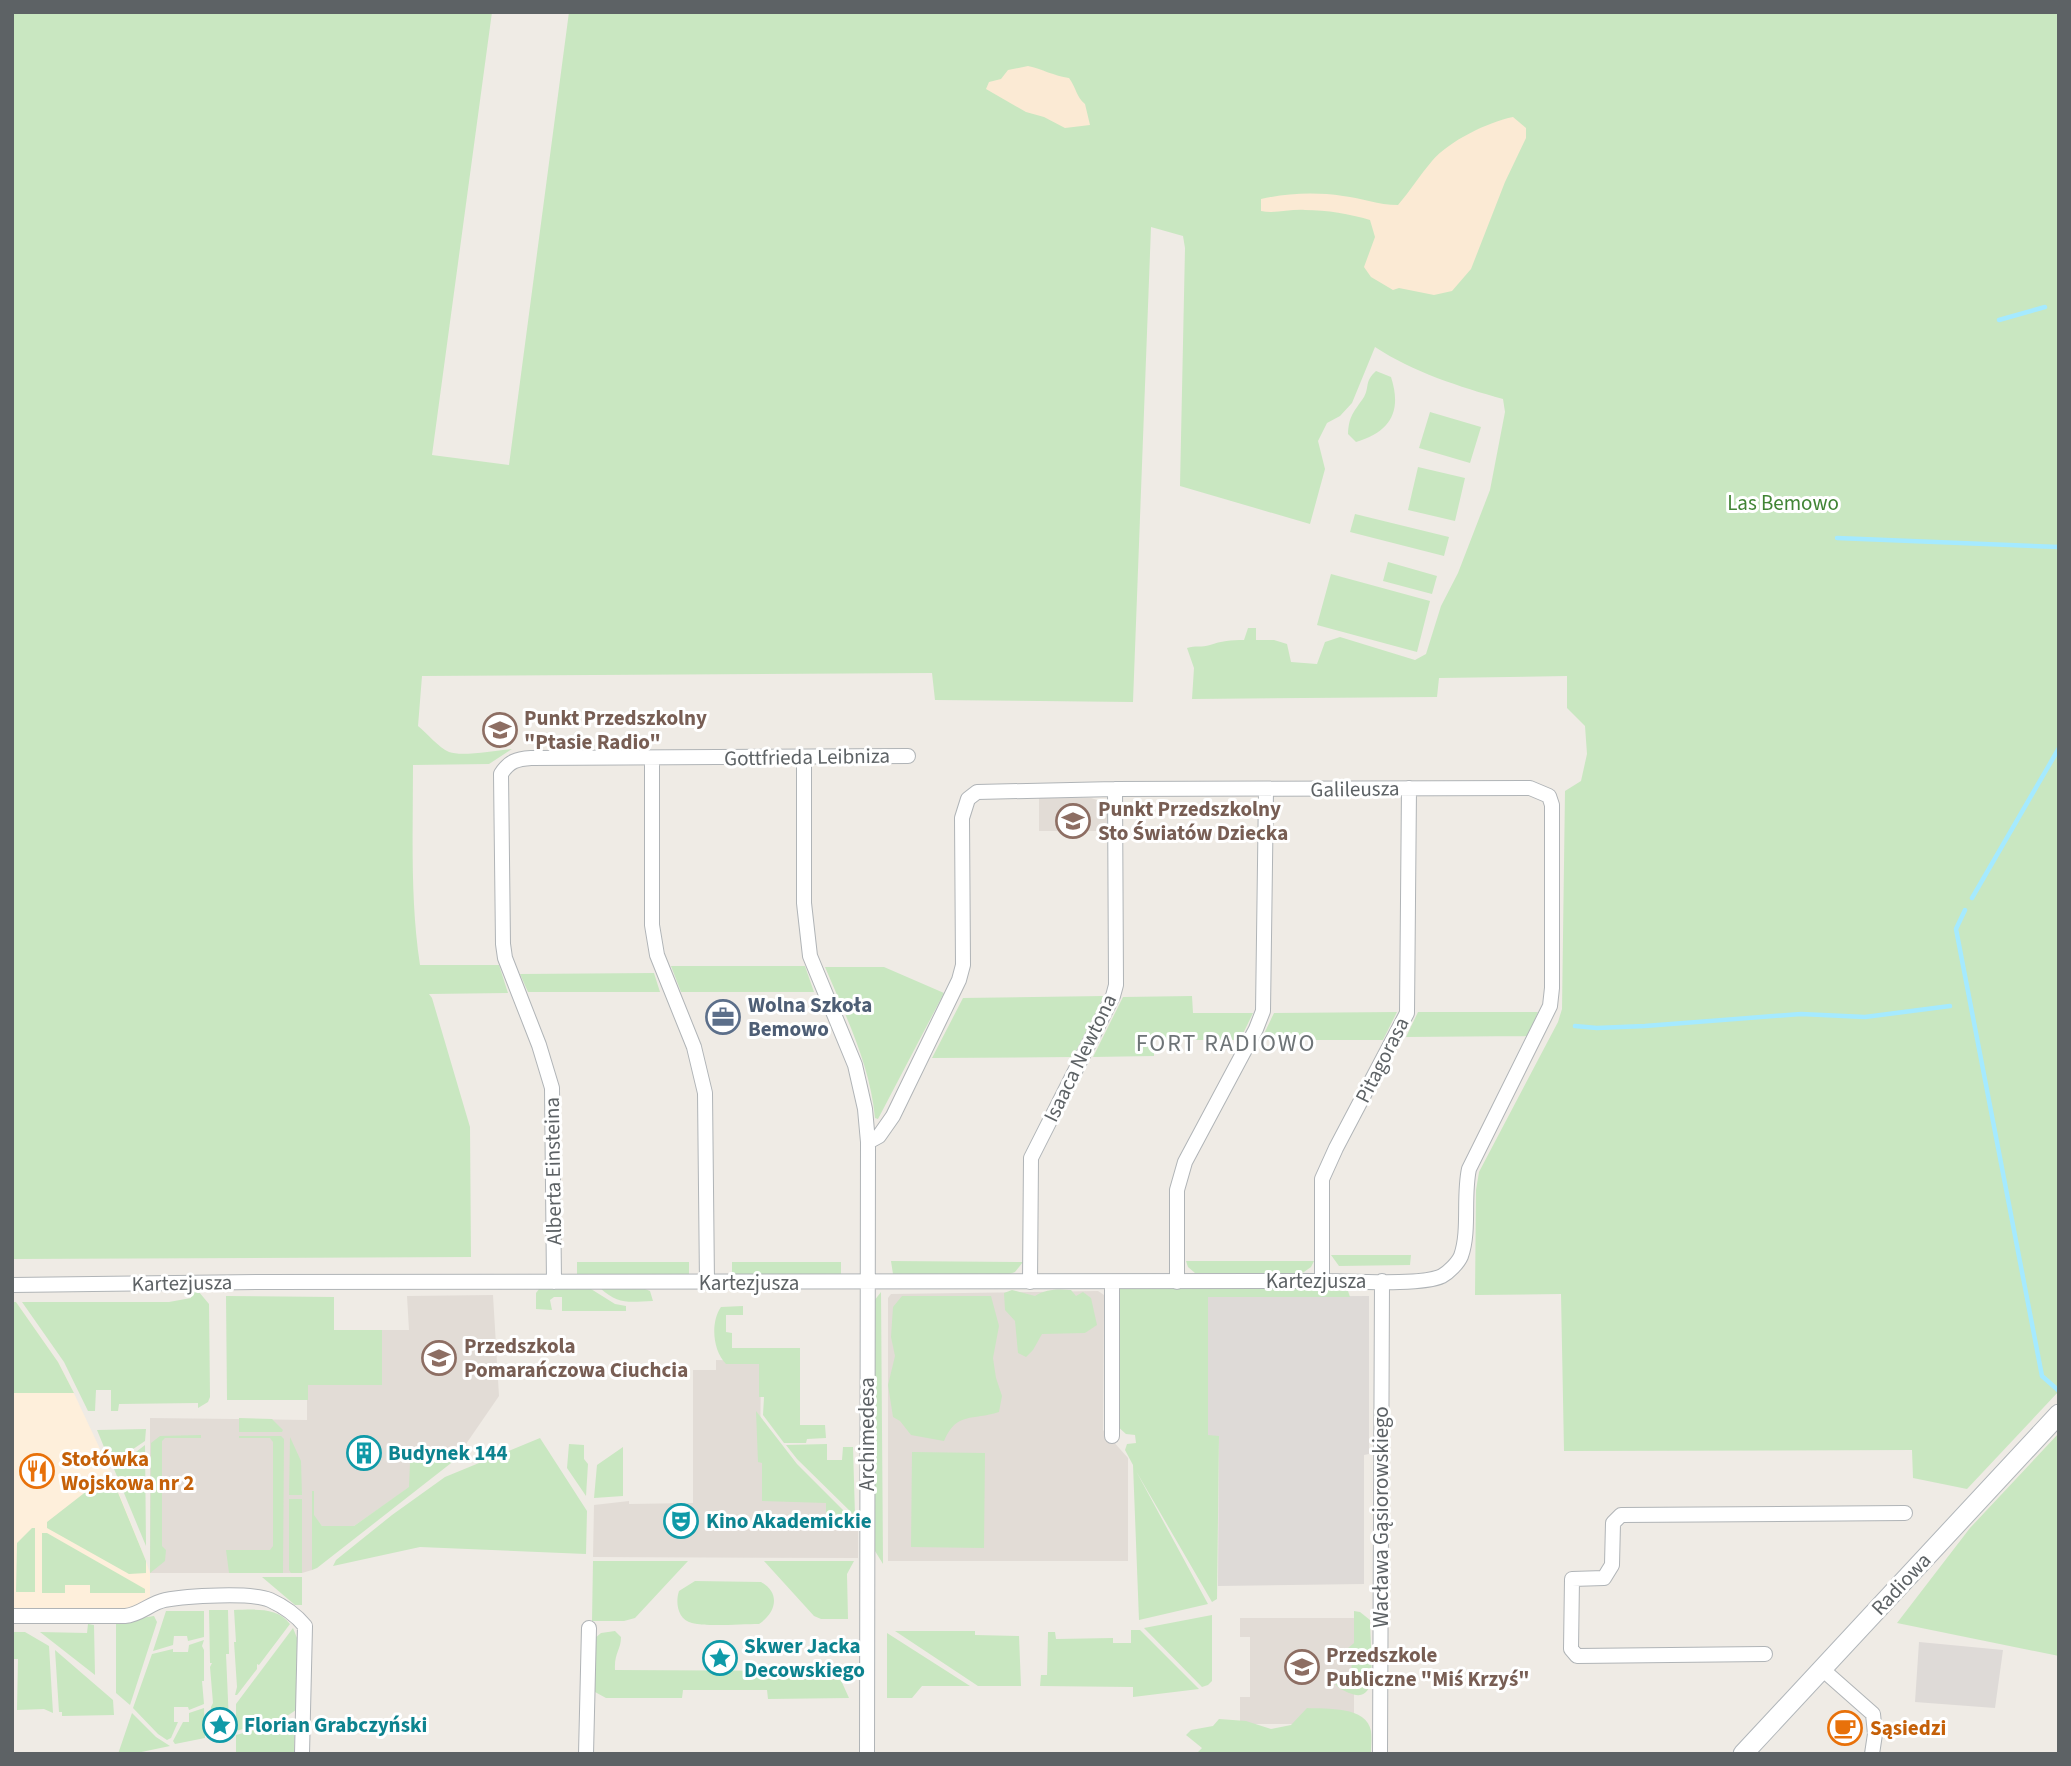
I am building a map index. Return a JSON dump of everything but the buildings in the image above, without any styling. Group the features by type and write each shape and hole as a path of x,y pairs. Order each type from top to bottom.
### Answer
{"main road":[{"name":"Radiowa","path":"1743,1754 2059,1414"}],"street":[{"name":"Gottfrieda Leibniza","path":"501,774 507,764 517,759 531,758 908,756"},
{"name":"Archimedesa","path":"804,757 804,903 810,956 855,1065 865,1109 868,1142 867,1754"},
{"path":"652,758 652,925 657,955 694,1047 705,1093 707,1283"},
{"name":"Alberta Einsteina","path":"501,774 505,958 539,1045 552,1095 554,1282"},
{"name":"Pitagorasa","path":"1322,1281 1322,1179 1336,1147 1407,1013 1409,788"},
{"name":"Galileusza","path":"868,1142 879,1136 893,1116 959,981 963,965 962,818 964,807 977,793 1115,789 1530,788 1549,796 1552,805 1551,997 1542,1023 1469,1169 1464,1240"},
{"name":"Isaaca Newtona","path":"1030,1282 1031,1158 1113,996 1116,985 1115,789"},
{"path":"1177,1282 1177,1190 1180,1175 1256,1030 1263,1011 1266,790"},
{"name":"Kartezjusza","path":"12,1286 258,1282 1424,1281 1443,1275 1453,1267 1460,1257 1464,1240"},
{"name":"Wacława Gąsiorowskiego","path":"1380,1754 1382,1280"},
{"path":"1112,1282 1112,1436"},
{"path":"1765,1654 1577,1657 1571,1649 1572,1579 1604,1578 1612,1565 1613,1523 1621,1515 1905,1513"},
{"path":"12,1616 131,1615 167,1600 250,1597 268,1599 297,1617 305,1626 302,1754"},
{"path":"586,1754 589,1628"},
{"path":"1822,1669 1873,1714 1875,1734 1872,1754"}],"shaded area":[{"name":"Punkt Przedszkolny Sto Światów Dziecka","path":"1039,798 1091,798 1100,801 1107,811 1107,831 1039,831"},
{"path":"1098,1291 1104,1295 1103,1430 1128,1458 1128,1561 888,1561 888,1298 891,1294"},
{"path":"493,1295 499,1396 455,1460 410,1462 410,1487 354,1526 322,1526 314,1516 312,1492 312,1570 302,1573 150,1573 150,1418 307,1420 307,1385 382,1385 382,1330 409,1330 407,1296"},
{"path":"1369,1296 1369,1454 1364,1455 1364,1584 1218,1586 1219,1436 1208,1436 1208,1297"},
{"path":"12,1302 16,1302 58,1362 71,1387 108,1466 146,1561 150,1573 150,1597 130,1609 12,1608"},
{"path":"716,1360 761,1361 760,1460 828,1498 858,1524 858,1558 593,1557 594,1505 629,1501 629,1504 693,1503 693,1370 716,1370"},
{"name":"Przedszkole Publiczne \"Miś Krzyś\"","path":"1240,1618 1354,1618 1354,1724 1240,1724 1240,1697 1250,1697 1250,1637 1240,1637"},
{"path":"1919,1642 2003,1650 1995,1708 1915,1702"}],"green space":[{"name":"Las Bemowo","path":"12,12 492,12 432,455 509,465 569,12 2059,12 2059,1391 1967,1489 1913,1478 1912,1450 1564,1451 1561,1294 1475,1295 1476,1190 1479,1172 1558,1022 1562,1009 1565,791 1581,781 1587,754 1585,726 1567,708 1567,676 1439,678 1437,697 1192,699 1194,668 1187,648 1244,640 1248,628 1256,628 1256,640 1274,640 1287,644 1291,662 1317,664 1325,642 1340,637 1415,660 1426,654 1441,606 1458,573 1490,490 1505,412 1503,399 1421,371 1375,347 1352,403 1340,416 1327,423 1318,441 1325,469 1310,524 1180,486 1185,248 1183,236 1151,227 1133,702 935,700 932,673 422,676 418,726 441,747 449,752 462,754 512,749 489,764 413,765 413,890 420,965 499,965 508,993 429,994 470,1127 471,1257 12,1259"},
{"path":"1376,371 1391,377 1394,410 1391,418 1378,432 1356,442 1348,434 1350,422 1364,397 1370,378"},
{"path":"1430,412 1481,427 1470,463 1419,448"},
{"path":"1418,467 1465,478 1455,521 1408,510"},
{"path":"1355,514 1449,537 1444,556 1350,532"},
{"path":"1388,562 1437,576 1432,594 1383,581"},
{"path":"1331,574 1430,601 1417,652 1317,625"},
{"path":"671,966 805,966 814,992 681,992"},
{"path":"825,967 884,967 944,993 878,1119 875,1118 863,1060"},
{"path":"654,973 660,992 528,992 520,974"},
{"path":"1104,996 1073,1057 932,1058 963,998"},
{"path":"1192,996 1193,1013 1253,1013 1240,1040 1154,1040 1154,1056 1093,1057 1123,997"},
{"path":"1397,1012 1383,1040 1261,1040 1274,1013"},
{"path":"1418,1012 1538,1012 1528,1036 1406,1037"},
{"path":"1331,1255 1411,1255 1410,1265 1339,1266"},
{"path":"891,1261 1023,1262 1015,1272 1007,1275 893,1274"},
{"path":"1186,1261 1314,1261 1311,1267 1301,1274 1195,1273"},
{"path":"577,1262 689,1262 689,1276 577,1276"},
{"path":"732,1262 841,1262 841,1275 732,1276"},
{"path":"1329,1287 1330,1290 1348,1291 1350,1297 1208,1297 1208,1435 1219,1436 1217,1599 1212,1602 1136,1471 1208,1604 1139,1620 1133,1465 1125,1450 1127,1444 1136,1443 1135,1435 1126,1434 1116,1425 1114,1288"},
{"path":"600,1288 645,1289 650,1291 653,1301 619,1300"},
{"path":"539,1289 591,1289 615,1304 626,1306 626,1311 562,1311 562,1297 550,1300 552,1310 536,1309 536,1293"},
{"path":"192,1290 199,1292 209,1304 210,1397 208,1402 198,1408 198,1403 119,1404 118,1411 111,1411 111,1390 96,1390 95,1411 88,1411 64,1362 22,1302 169,1302 191,1298"},
{"path":"1012,1290 1035,1296 1057,1290 1071,1290 1076,1296 1083,1292 1091,1298 1097,1325 1085,1333 1042,1334 1026,1357 1018,1353 1015,1321 1005,1310 1004,1293"},
{"path":"881,1292 883,1564 875,1551 874,1301"},
{"path":"226,1296 334,1297 334,1330 382,1330 382,1385 308,1385 308,1400 227,1400"},
{"path":"902,1296 991,1296 999,1326 993,1358 1002,1396 999,1412 960,1421 954,1425 944,1441 911,1435 900,1421 893,1417 888,1385 895,1356 891,1337 893,1307"},
{"path":"12,1302 16,1302 58,1362 74,1393 12,1393"},
{"path":"743,1306 743,1315 726,1315 726,1332 732,1333 732,1348 800,1348 800,1425 825,1425 826,1438 807,1439 806,1443 784,1443 763,1415 764,1397 759,1397 759,1364 726,1364 718,1352 714,1329 721,1307"},
{"path":"756,1411 797,1464 849,1516 826,1516 826,1503 762,1501 762,1463 758,1462"},
{"path":"239,1418 272,1419 283,1430 239,1432"},
{"path":"146,1429 145,1441 111,1464 97,1430"},
{"path":"2059,1433 2059,1656 1897,1623 1970,1528"},
{"path":"201,1435 201,1438 165,1438 162,1441 162,1546 166,1550 165,1561 150,1573 151,1443 160,1436"},
{"path":"239,1436 281,1436 284,1439 283,1573 229,1573 226,1550 270,1550 273,1546 273,1442 270,1438"},
{"path":"290,1437 301,1461 302,1495 289,1495"},
{"path":"540,1438 587,1511 586,1554 420,1547 333,1566 336,1560 392,1515 445,1477"},
{"path":"569,1444 584,1445 584,1459 588,1464 586,1496 567,1468"},
{"path":"827,1444 827,1460 842,1460 843,1447 853,1447 855,1516 786,1445"},
{"path":"145,1445 146,1546 114,1469"},
{"path":"623,1447 623,1496 594,1498 597,1465"},
{"path":"912,1452 985,1453 984,1548 911,1547"},
{"path":"455,1460 312,1570 312,1491 314,1515 322,1526 354,1526 409,1487 410,1462"},
{"path":"110,1473 146,1561 146,1573 129,1574 47,1528 47,1522"},
{"path":"289,1499 302,1499 302,1573 291,1573 289,1570"},
{"path":"35,1528 35,1592 16,1592 17,1543"},
{"path":"42,1533 47,1533 145,1589 145,1593 90,1593 90,1585 65,1585 65,1593 42,1593"},
{"path":"593,1561 688,1561 635,1618 624,1621 592,1621"},
{"path":"764,1561 854,1561 847,1574 848,1619 821,1619 814,1616"},
{"path":"262,1577 302,1577 302,1605 295,1605"},
{"path":"695,1581 761,1582 772,1592 774,1603 769,1614 759,1624 692,1623 681,1615 677,1601 679,1591"},
{"path":"209,1610 228,1610 229,1654 226,1654 229,1723 220,1720 211,1724 213,1703"},
{"path":"234,1610 272,1612 285,1618 290,1624 259,1665 257,1664 257,1669 237,1695 235,1695"},
{"path":"166,1611 204,1611 204,1637 188,1641 187,1636 174,1636 173,1645 153,1651"},
{"path":"1354,1611 1370,1620 1370,1683 1367,1691 1360,1695 1349,1693 1335,1684 1348,1684 1351,1676 1347,1649 1354,1643"},
{"path":"1212,1615 1212,1681 1202,1687 1144,1628"},
{"path":"154,1616 157,1622 130,1705 116,1693 116,1622"},
{"path":"88,1624 94,1625 95,1675 40,1632 87,1633"},
{"path":"293,1628 297,1638 296,1710 284,1718 236,1731 236,1704"},
{"path":"1131,1630 1140,1630 1199,1689 1133,1697 1133,1687 1040,1686 1041,1675 1047,1675 1048,1632 1055,1632 1056,1639 1113,1638 1113,1643 1131,1643"},
{"path":"615,1631 621,1637 615,1670 834,1671 835,1667 849,1698 768,1699 767,1690 683,1690 682,1698 606,1698 595,1692 592,1686 594,1639 601,1633"},
{"path":"895,1631 975,1631 975,1635 1019,1636 1021,1686 978,1686"},
{"path":"12,1632 25,1632 49,1646 53,1713 44,1709 17,1710 18,1659 12,1659"},
{"path":"887,1633 970,1686 922,1686 912,1698 887,1698"},
{"path":"204,1640 204,1704 189,1710 188,1707 174,1707 174,1722 178,1722 171,1738 167,1740 133,1708 152,1654 173,1649 173,1652 188,1652 189,1645"},
{"path":"55,1650 113,1700 114,1715 62,1716 62,1712 59,1712"},
{"path":"204,1708 205,1738 175,1744 173,1741 183,1722 189,1722 189,1713"},
{"path":"1307,1708 1345,1710 1362,1717 1371,1731 1371,1754 1196,1754 1202,1748 1186,1735 1191,1730 1213,1726 1219,1719 1246,1721 1271,1729 1291,1725"},
{"path":"132,1713 156,1737 170,1746 132,1754 118,1754"},
{"path":"295,1719 294,1754 236,1754 236,1735"}],"sand":[{"path":"1028,66 1069,78 1085,104 1090,125 1065,128 1044,117 1026,112 986,89 989,82 1001,79 1008,70"},
{"path":"1513,117 1526,128 1526,138 1505,182 1471,269 1452,291 1434,295 1399,288 1393,290 1371,277 1364,267 1375,237 1370,220 1322,211 1261,211 1261,199 1302,194 1333,195 1398,205 1432,161 1448,146 1481,128"}],"waterway":[{"path":"1999,320 2045,307"},
{"path":"1837,538 2059,547"},
{"path":"1972,898 2059,748"},
{"path":"1965,910 1956,929 2042,1376 2059,1391"},
{"path":"1575,1026 1645,1026 1801,1014 1865,1017 1950,1006"}],"place":[{"name":"Punkt Przedszkolny \"Ptasie Radio\"","path":"500,730"},
{"name":"Punkt Przedszkolny Sto Światów Dziecka","path":"1073,821"},
{"name":"Wolna Szkoła Bemowo","path":"723,1017"},
{"name":"Przedszkola Pomarańczowa Ciuchcia","path":"439,1358"},
{"name":"Budynek 144","path":"364,1453"},
{"name":"Stołówka Wojskowa nr 2","path":"37,1471"},
{"name":"Kino Akademickie","path":"681,1521"},
{"name":"Skwer Jacka Decowskiego","path":"720,1658"},
{"name":"Przedszkole Publiczne \"Miś Krzyś\"","path":"1302,1667"},
{"name":"Florian Grabczyński","path":"220,1725"},
{"name":"Sąsiedzi","path":"1845,1728"}],"district":[{"name":"FORT RADIOWO","path":"1226,1043"}]}
